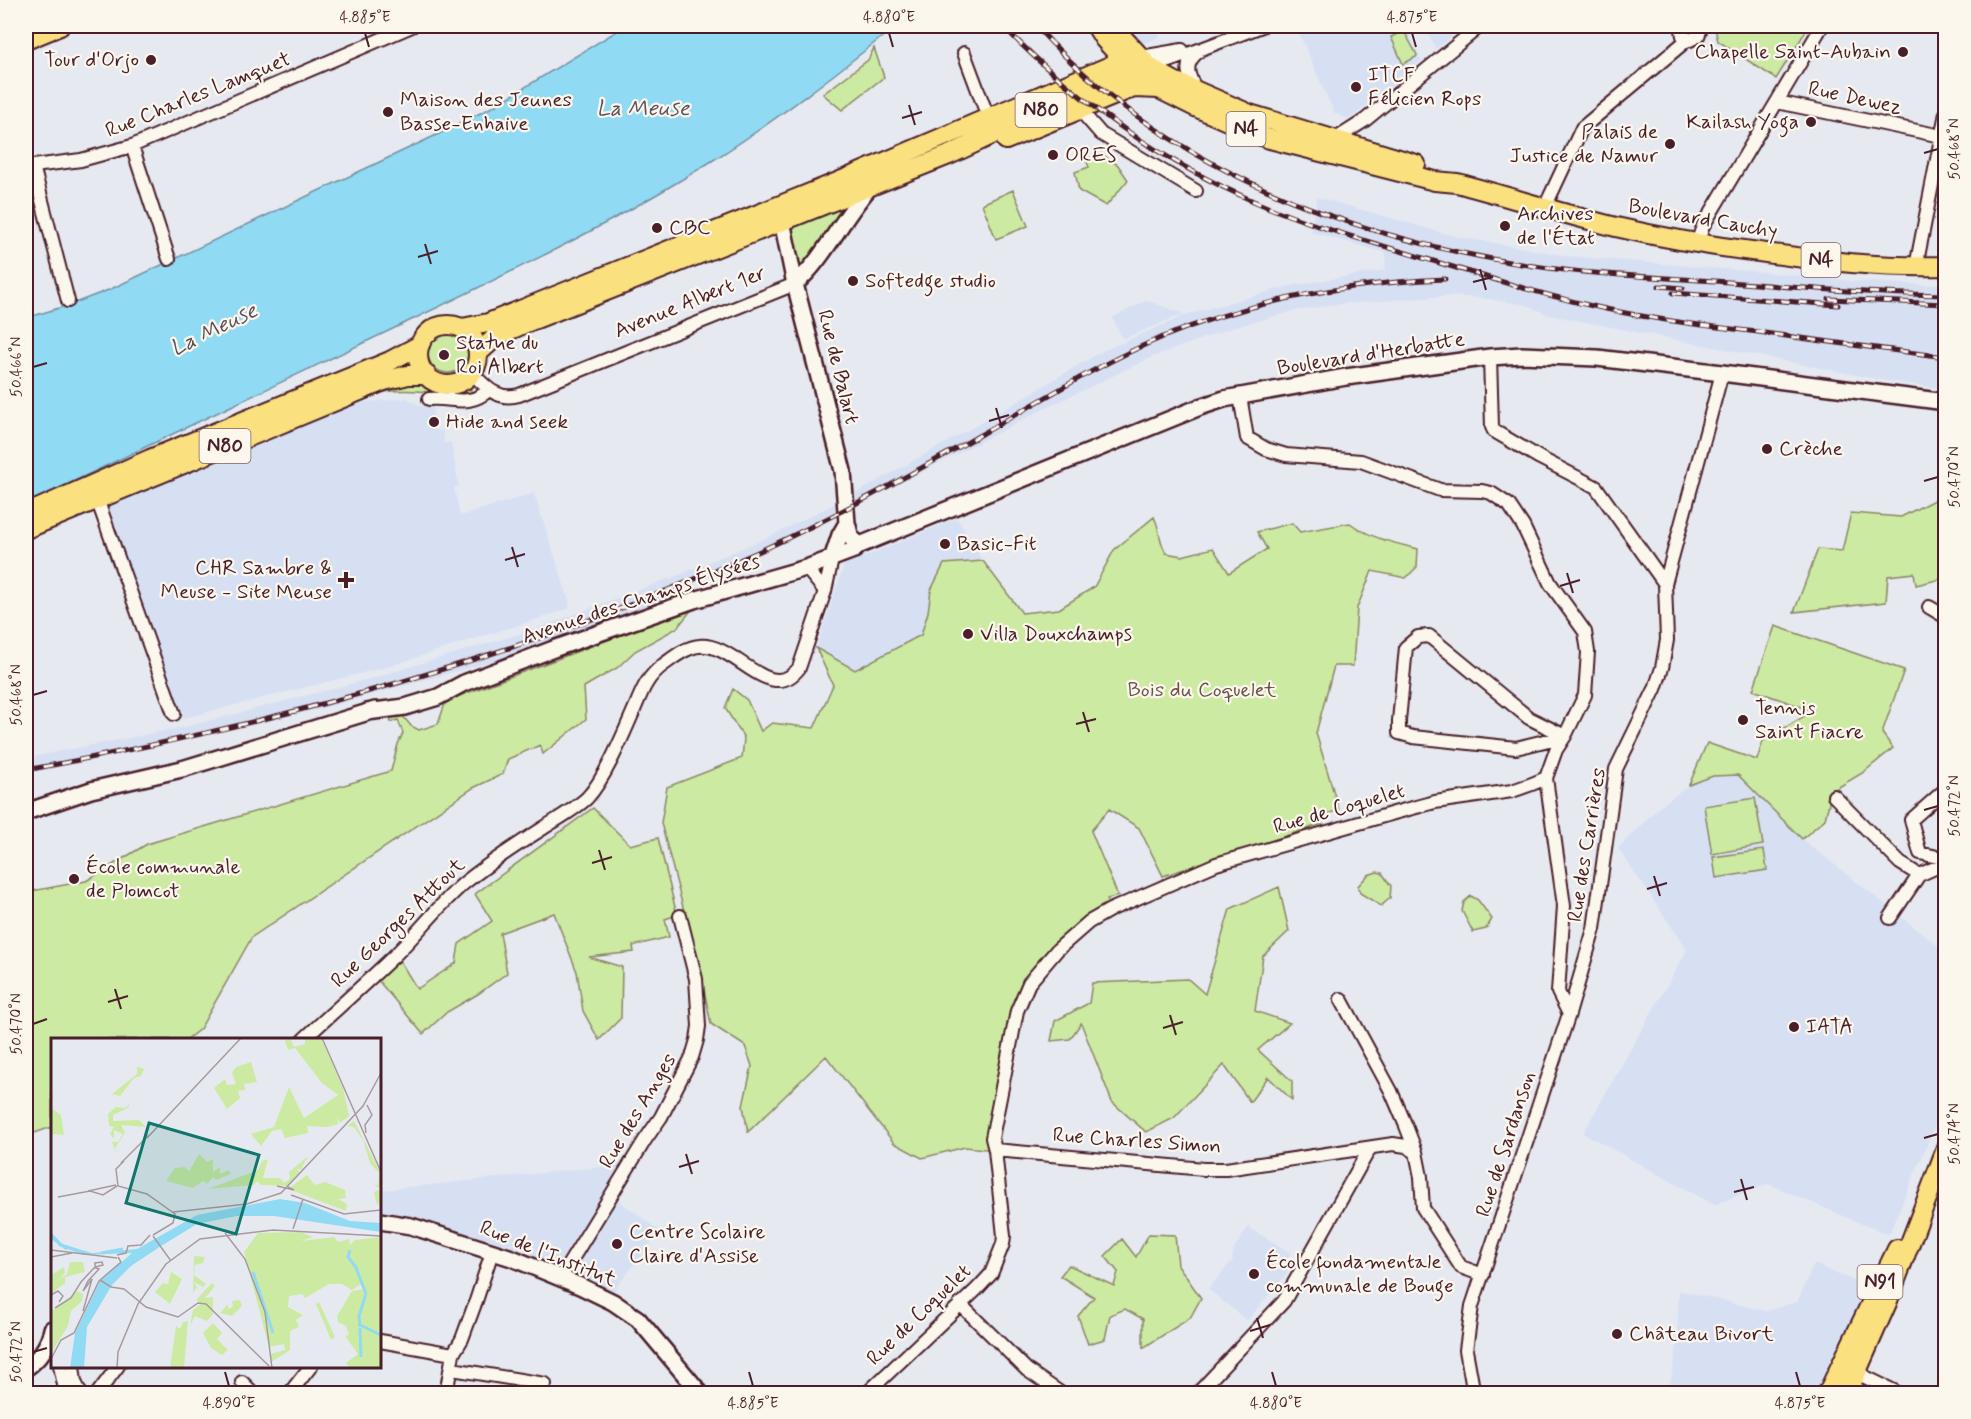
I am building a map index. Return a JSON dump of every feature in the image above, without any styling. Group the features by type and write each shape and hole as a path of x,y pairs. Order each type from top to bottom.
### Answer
{"main road":[{"path":"26,40 60,26"},
{"path":"1099,71 1104,55 1104,30"},
{"name":"N4","path":"1104,30 1138,65"},
{"name":"Avenue Albert 1er","path":"478,353 498,336 526,323 751,233 796,199 1099,71 1138,65"},
{"name":"Avenue Albert 1er","path":"26,530 150,459 390,361 420,345 428,333 440,326 462,328 488,323 777,214 869,187 1002,131 1040,110 1138,65"},
{"name":"Boulevard Cauchy","path":"1138,65 1336,148 1435,181 1457,183 1615,227 1697,244 1804,259 1866,265 1946,266"},
{"name":"Boulevard Cauchy","path":"1138,65 1159,89 1266,138 1336,148 1357,146 1439,171 1457,183"},
{"name":"Avenue Albert 1er","path":"949,155 994,144 1125,91 1135,88 1159,89"},
{"path":"462,328 473,339 478,353 477,364 472,373"},
{"path":"420,345 419,362 427,375"},
{"name":"Avenue Albert 1er","path":"26,514 96,490 147,478 384,381 408,375 427,375 441,384 450,384 458,383 472,373"},
{"path":"147,478 150,459"},
{"name":"N91","path":"1827,1394 1838,1371 1871,1319 1887,1303 1946,1149"},
{"name":"N91","path":"1847,1394 1857,1373 1871,1319"},
{"path":"1838,1371 1857,1373"}],"street":[{"name":"Rue Charles Lamquet","path":"29,166 81,160 132,146 412,26"},
{"path":"1195,88 1187,70 1191,58 1201,49 1262,26"},
{"path":"1336,148 1480,26"},
{"path":"1684,26 1682,33 1688,40"},
{"path":"1545,207 1582,128 1688,40 1694,40 1700,31 1698,26"},
{"path":"1697,244 1703,226 1822,26"},
{"path":"1138,65 1190,48 1201,49"},
{"path":"964,53 988,117"},
{"name":"Rue Dewez","path":"1777,102 1943,137"},
{"path":"1080,110 1101,134 1196,191"},
{"name":"Avenue Albert 1er","path":"489,390 502,397 519,395 795,284 806,274 869,187 906,162 984,126 988,117"},
{"path":"1916,267 1937,155 1943,137 1945,117"},
{"path":"1357,146 1364,122"},
{"path":"132,146 169,259"},
{"path":"29,166 68,301"},
{"name":"Rue de Balart","path":"777,214 843,471 847,524 851,538 860,545"},
{"name":"Boulevard d'Herbatte","path":"832,559 860,545 1200,407 1240,396 1346,377 1490,357 1522,355 1597,358 1946,402"},
{"path":"1490,357 1492,427 1497,434 1596,487 1665,584"},
{"path":"429,399 466,402 474,400 489,390 472,373"},
{"name":"Rue des Carrières","path":"1569,1014 1594,929 1616,769 1655,688 1662,668 1667,640 1665,584 1722,373"},
{"path":"1240,396 1247,438 1266,449 1286,455 1361,461 1440,490 1491,493 1509,505 1523,526 1550,584 1585,632 1588,652 1585,694 1556,750 1546,777 1564,906 1558,992 1569,1014"},
{"path":"96,490 174,714"},
{"name":"Rue de Balart","path":"635,706 646,681 663,665 693,646 711,646 719,649 768,679 789,677 799,668 825,591 840,535 847,524"},
{"name":"Avenue des Champs Élysées","path":"26,812 91,790 182,769 367,712 405,708 438,697 464,683 556,648 694,600 832,559"},
{"path":"806,568 825,591"},
{"path":"1929,607 1946,617"},
{"path":"1429,636 1528,718 1565,736 1516,748 1413,737 1400,733 1399,721 1406,647 1418,637 1429,636"},
{"name":"Rue Georges Attout","path":"305,1038 395,955 438,908 464,884 587,797 609,762 635,706"},
{"name":"Rue de Coquelet","path":"866,1394 991,1274 1004,1236 992,1138 1017,1011 1029,983 1057,950 1089,922 1110,910 1216,864 1435,802 1512,791 1546,777"},
{"path":"1946,789 1911,820 1920,853 1946,861"},
{"path":"1834,795 1900,863 1919,875"},
{"path":"1890,918 1919,875 1946,861"},
{"name":"Rue des Anges","path":"561,1277 632,1160 661,1117 692,1057 698,1040 696,979 680,916"},
{"path":"1341,999 1391,1091 1416,1152 1421,1177 1423,1208 1461,1267 1483,1275"},
{"name":"Rue de Sardanson","path":"1474,1394 1466,1350 1473,1306 1569,1014"},
{"name":"Rue Charles Simon","path":"995,1150 1204,1169 1226,1168 1393,1144 1406,1146 1416,1152"},
{"path":"1197,1394 1284,1301 1370,1148"},
{"name":"Rue de l'Institut","path":"381,1221 411,1226 492,1252 561,1277 613,1302 638,1319 701,1394"},
{"path":"446,1394 453,1354 462,1338 492,1252"},
{"path":"960,1304 1027,1370 1062,1394"},
{"path":"381,1341 453,1354"},
{"path":"26,1368 50,1350"},
{"path":"60,1368 66,1394"},
{"path":"73,1368 75,1382 81,1394"},
{"path":"97,1394 116,1368"},
{"path":"289,1394 309,1368"},
{"path":"452,1369 545,1384"},
{"path":"1857,1373 1900,1394"},
{"path":"242,1382 254,1394"}],"shaded area":[{"path":"1122,26 1172,26 1158,31 1160,37 1142,44"},
{"name":"ITCF Félicien Rops","path":"1306,26 1405,26 1422,61 1350,119 1334,113 1297,29"},
{"name":"ITCF Félicien Rops","path":"1424,26 1464,26 1436,49"},
{"path":"1317,197 1454,236 1568,256 1852,281 1925,285 1945,283 1945,389 1881,380 1549,315 1526,305 1481,298 1449,296 1329,305 1291,312 1231,328 1150,358 1034,414 802,534 688,586 667,599 569,635 497,660 320,709 153,748 26,774 26,758 189,726 373,678 535,629 673,577 766,538 856,493 1000,412 1100,352 1188,314 1289,286 1385,270 1386,253 1311,232"},
{"path":"1146,300 1184,314 1123,339 1112,318"},
{"name":"CHR Sambre & Meuse - Site Meuse","path":"407,398 421,406 433,407 434,428 443,431 444,443 451,442 459,486 454,488 460,516 534,493 570,603 569,609 387,667 181,719 106,509 108,499 344,404"},
{"path":"957,518 983,561 943,564 931,590 928,612 921,635 855,670 816,648 844,565"},
{"name":"IATA","path":"1725,774 1738,775 1802,839 1945,951 1945,1103 1889,1234 1768,1184 1714,1205 1583,1133 1687,950 1618,848 1660,806 1689,785"},
{"path":"628,1164 558,1271 381,1217 381,1190"},
{"name":"Centre Scolaire Claire d'Assise","path":"613,1196 660,1231 613,1292 569,1274"},
{"name":"École fondamentale communale de Bouge","path":"1248,1227 1291,1253 1284,1264 1288,1273 1247,1321 1208,1289 1232,1261 1234,1249"},
{"path":"1814,1264 1876,1290 1849,1379 1883,1393 1668,1394 1676,1353 1679,1290 1766,1311 1797,1302"}],"green space":[{"path":"1721,26 1809,26 1776,79 1718,41 1715,29"},
{"path":"1404,31 1417,55 1403,64 1391,37"},
{"path":"874,48 884,77 842,110 823,94 868,60"},
{"path":"1101,154 1118,165 1128,180 1106,206 1079,191 1075,172 1089,167 1086,160"},
{"path":"1013,190 1028,226 996,239 982,204"},
{"path":"840,205 844,210 804,267 798,266 790,229 798,220"},
{"path":"448,333 456,334 462,339 467,345 467,361 462,367 456,372 448,373 440,372 434,367 429,361 428,353 429,345 434,339 440,334"},
{"path":"395,383 424,383 442,391 467,387 472,393 471,396 397,391 372,395"},
{"path":"1945,479 1945,578 1916,585 1914,573 1888,576 1886,602 1794,612 1818,549 1842,551 1851,513 1901,517 1936,499"},
{"name":"Bois du Coquelet","path":"1154,517 1166,553 1182,556 1213,548 1229,573 1267,549 1257,532 1292,523 1300,532 1350,523 1374,536 1418,549 1417,567 1406,578 1372,571 1357,608 1353,666 1334,666 1316,733 1339,810 1321,816 1322,824 1163,876 1139,828 1109,809 1091,831 1118,896 1107,899 1110,910 1057,950 1017,1011 995,1150 965,1147 922,1158 894,1143 826,1056 748,1132 743,1106 752,1066 745,1046 711,1024 702,980 661,823 667,787 742,758 744,738 725,708 733,689 747,700 761,731 772,723 814,728 833,685 816,648 855,670 921,635 928,612 931,590 944,564 983,561 1022,613 1059,609 1094,587 1114,550"},
{"path":"693,608 677,628 635,651 617,668 584,687 586,719 543,754 540,745 508,759 503,774 473,788 252,937 200,1029 188,1038 51,1038 51,1127 26,1136 26,892 86,881 147,844 391,771 403,733 398,720 391,722 389,716 402,715 411,726 419,730 438,724 446,701"},
{"path":"1775,626 1904,670 1882,733 1893,748 1864,772 1832,791 1825,819 1802,839 1738,775 1713,776 1689,785 1707,743 1757,760 1763,741 1813,711 1753,690"},
{"path":"1755,798 1763,845 1712,854 1704,806"},
{"path":"593,808 630,845 658,838 677,915 665,919 669,937 633,946 634,952 589,957 622,967 621,1018 599,1040 583,1011 577,972 554,913 500,933 507,973 478,994 447,1012 423,1034 376,978 400,961 417,989 456,963 459,944 492,921 475,894"},
{"path":"1764,850 1767,870 1716,878 1713,857"},
{"path":"1382,873 1391,886 1390,898 1381,906 1360,893 1358,886 1368,875"},
{"path":"1279,887 1289,931 1263,956 1255,1011 1290,1023 1258,1050 1292,1081 1292,1100 1268,1077 1250,1102 1224,1065 1174,1118 1146,1132 1112,1102 1081,1023 1070,1039 1051,1041 1055,1021 1089,1003 1092,983 1188,979 1205,994 1230,909"},
{"path":"1471,896 1478,900 1492,919 1486,929 1473,932 1462,911 1464,902"},
{"path":"1149,1234 1175,1235 1178,1265 1201,1298 1190,1318 1143,1348 1143,1319 1125,1309 1110,1315 1105,1339 1088,1344 1078,1316 1094,1297 1060,1276 1069,1265 1114,1286 1118,1272 1105,1256 1122,1239 1136,1257"}],"water":[{"name":"La Meuse","path":"625,26 896,26 762,128 639,205 481,287 26,504 26,318 111,289 447,130 496,105"}],"railway":[{"path":"1003,26 1060,80 1154,149 1222,187 1298,219 1514,285 1606,309 1682,322 1946,357"},
{"path":"1036,26 1087,76 1142,119 1201,157 1264,189 1329,215 1396,237 1465,253 1579,272 1830,290 1946,295"},
{"path":"26,770 119,752 307,708 492,654 673,588 760,551 872,495 1094,370 1163,337 1266,303 1337,289 1445,279"},
{"path":"1659,286 1683,288"},
{"path":"1673,293 1838,305"},
{"path":"1829,299 1946,304"}],"place":[{"name":"Chapelle Saint-Aubain","path":"1903,52"},
{"name":"Tour d'Orjo","path":"151,60"},
{"name":"ITCF Félicien Rops","path":"1356,87"},
{"name":"Maison des Jeunes Basse-Enhaive","path":"388,112"},
{"name":"Kailash Yoga","path":"1811,122"},
{"name":"Palais de Justice de Namur","path":"1670,144"},
{"name":"ORES","path":"1053,155"},
{"name":"Archives de l'État","path":"1505,226"},
{"name":"CBC","path":"657,228"},
{"name":"Softedge studio","path":"853,281"},
{"name":"Statue du Roi Albert","path":"444,355"},
{"name":"Hide and seek","path":"434,422"},
{"name":"Crèche","path":"1767,449"},
{"name":"Basic-Fit","path":"945,544"},
{"name":"CHR Sambre & Meuse - Site Meuse","path":"346,580"},
{"name":"Villa Douxchamps","path":"968,634"},
{"name":"Tennis Saint Fiacre","path":"1743,720"},
{"name":"École communale de Plomcot","path":"74,879"},
{"name":"IATA","path":"1794,1027"},
{"name":"Centre Scolaire Claire d'Assise","path":"617,1244"},
{"name":"École fondamentale communale de Bouge","path":"1254,1274"},
{"name":"Château Bivort","path":"1617,1334"}]}
